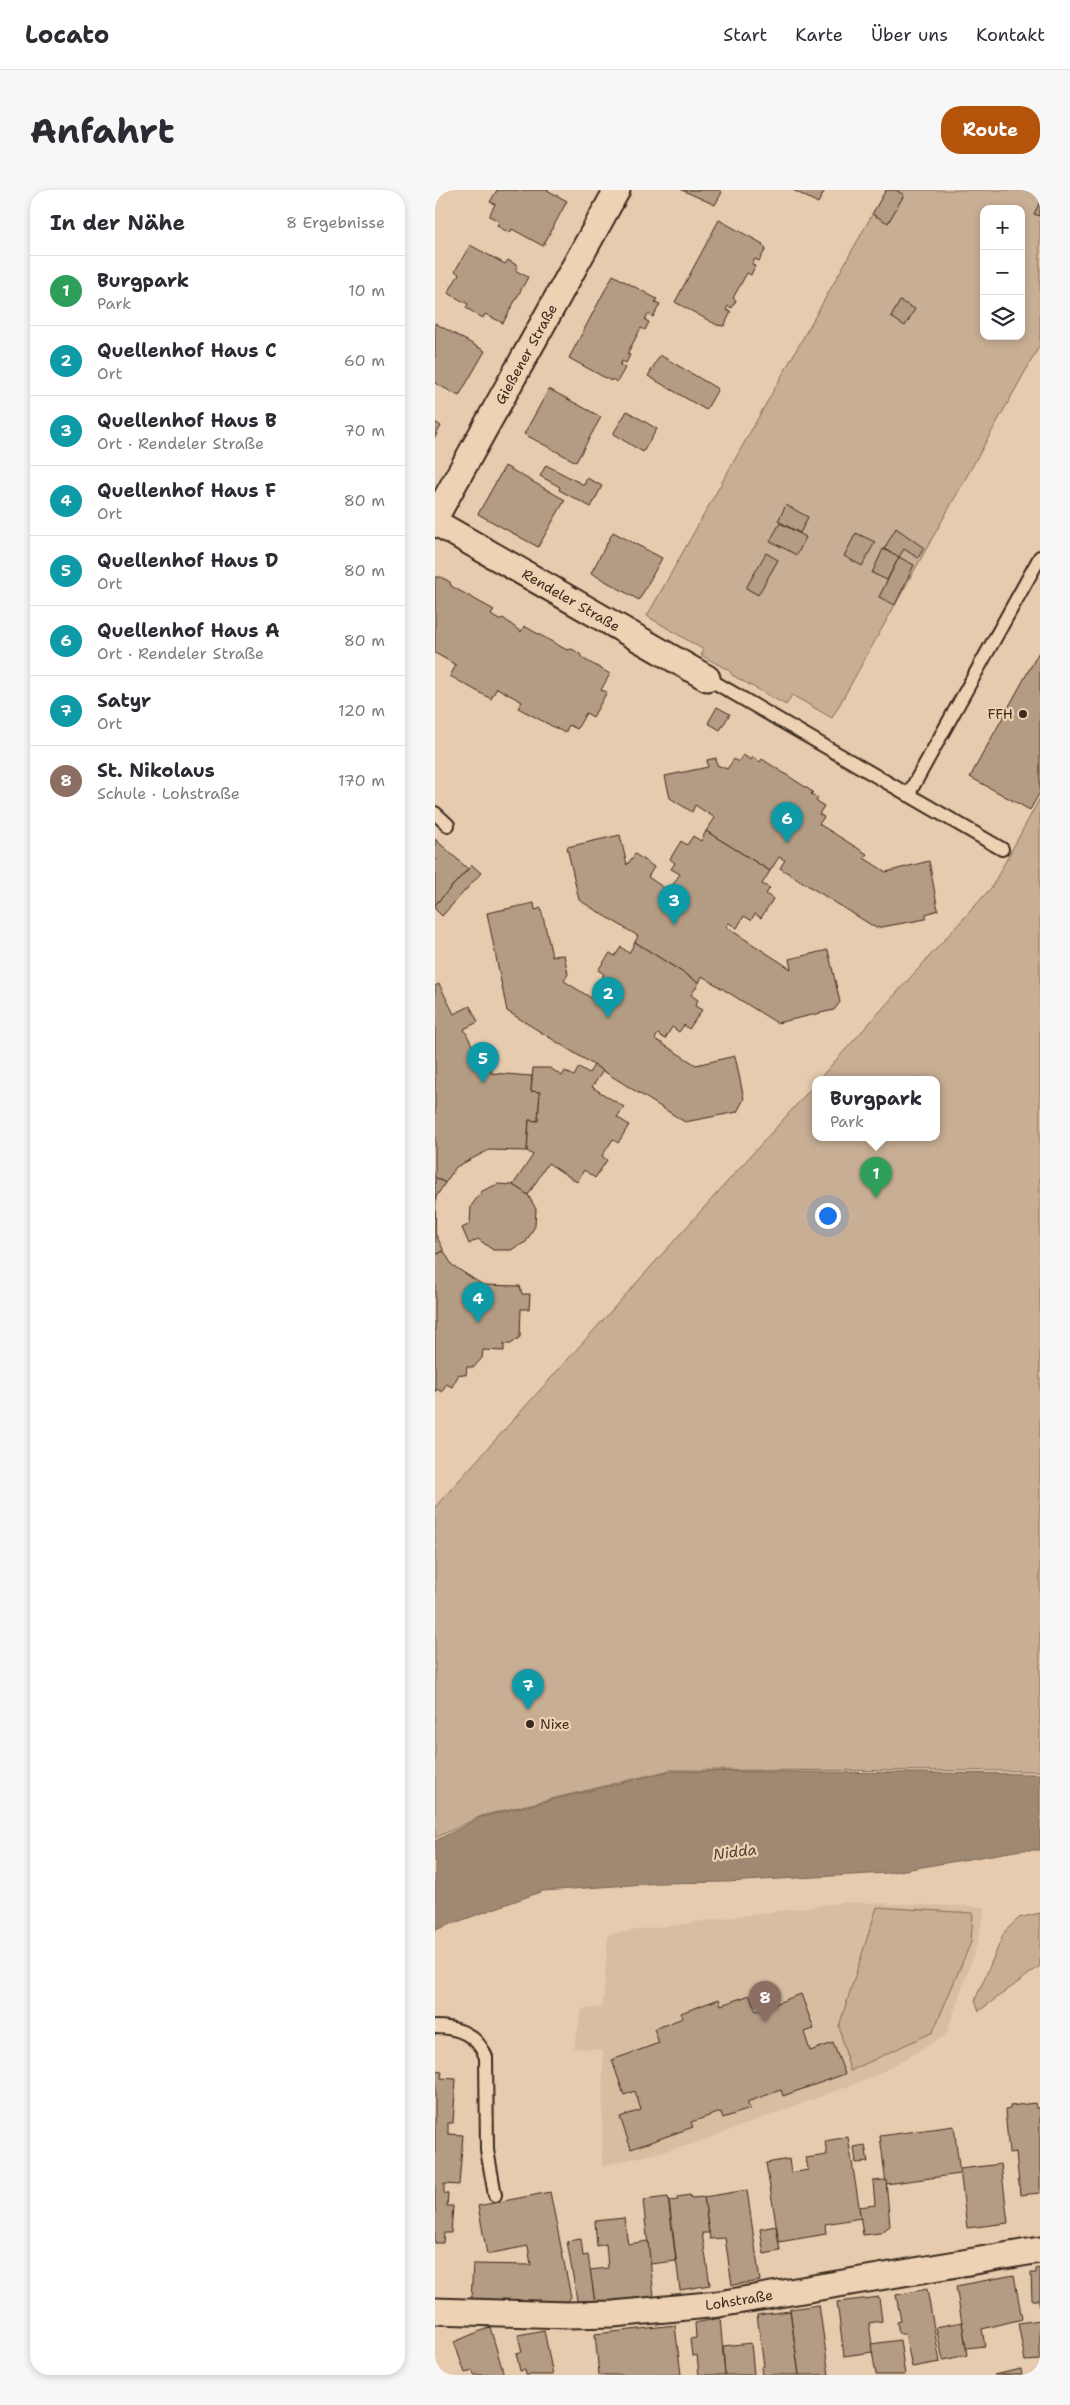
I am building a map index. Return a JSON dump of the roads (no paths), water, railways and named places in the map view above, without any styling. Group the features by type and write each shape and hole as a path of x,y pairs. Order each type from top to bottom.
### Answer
{"street":[{"name":"Gießener Straße","path":"435,518 617,190"},
{"name":"Rendeler Straße","path":"435,522 707,678"},
{"name":"Lohstraße","path":"435,2311 567,2315 667,2310 719,2304 1040,2250"}],"lane":[{"path":"908,795 1040,557"},
{"path":"707,678 1002,850"},
{"path":"435,813 448,825"},
{"path":"435,2028 448,2027 472,2036 481,2045 486,2057 487,2150 495,2195"}],"water":[{"name":"Nidda","path":"671,1771 1040,1774 1040,1850 1021,1850 887,1873 726,1882 659,1883 543,1891 435,1930 435,1841 481,1817"}],"place":[{"name":"FFH","path":"1023,714"},
{"name":"Quellenhof Haus A","path":"787,843"},
{"name":"Quellenhof Haus B","path":"674,925"},
{"name":"Quellenhof Haus C","path":"608,1018"},
{"name":"Quellenhof Haus D","path":"483,1083"},
{"name":"Burgpark","path":"876,1198"},
{"name":"Quellenhof Haus F","path":"478,1323"},
{"name":"Satyr","path":"528,1710"},
{"name":"Nixe","path":"530,1724"},
{"name":"St. Nikolaus","path":"765,2022"}]}
